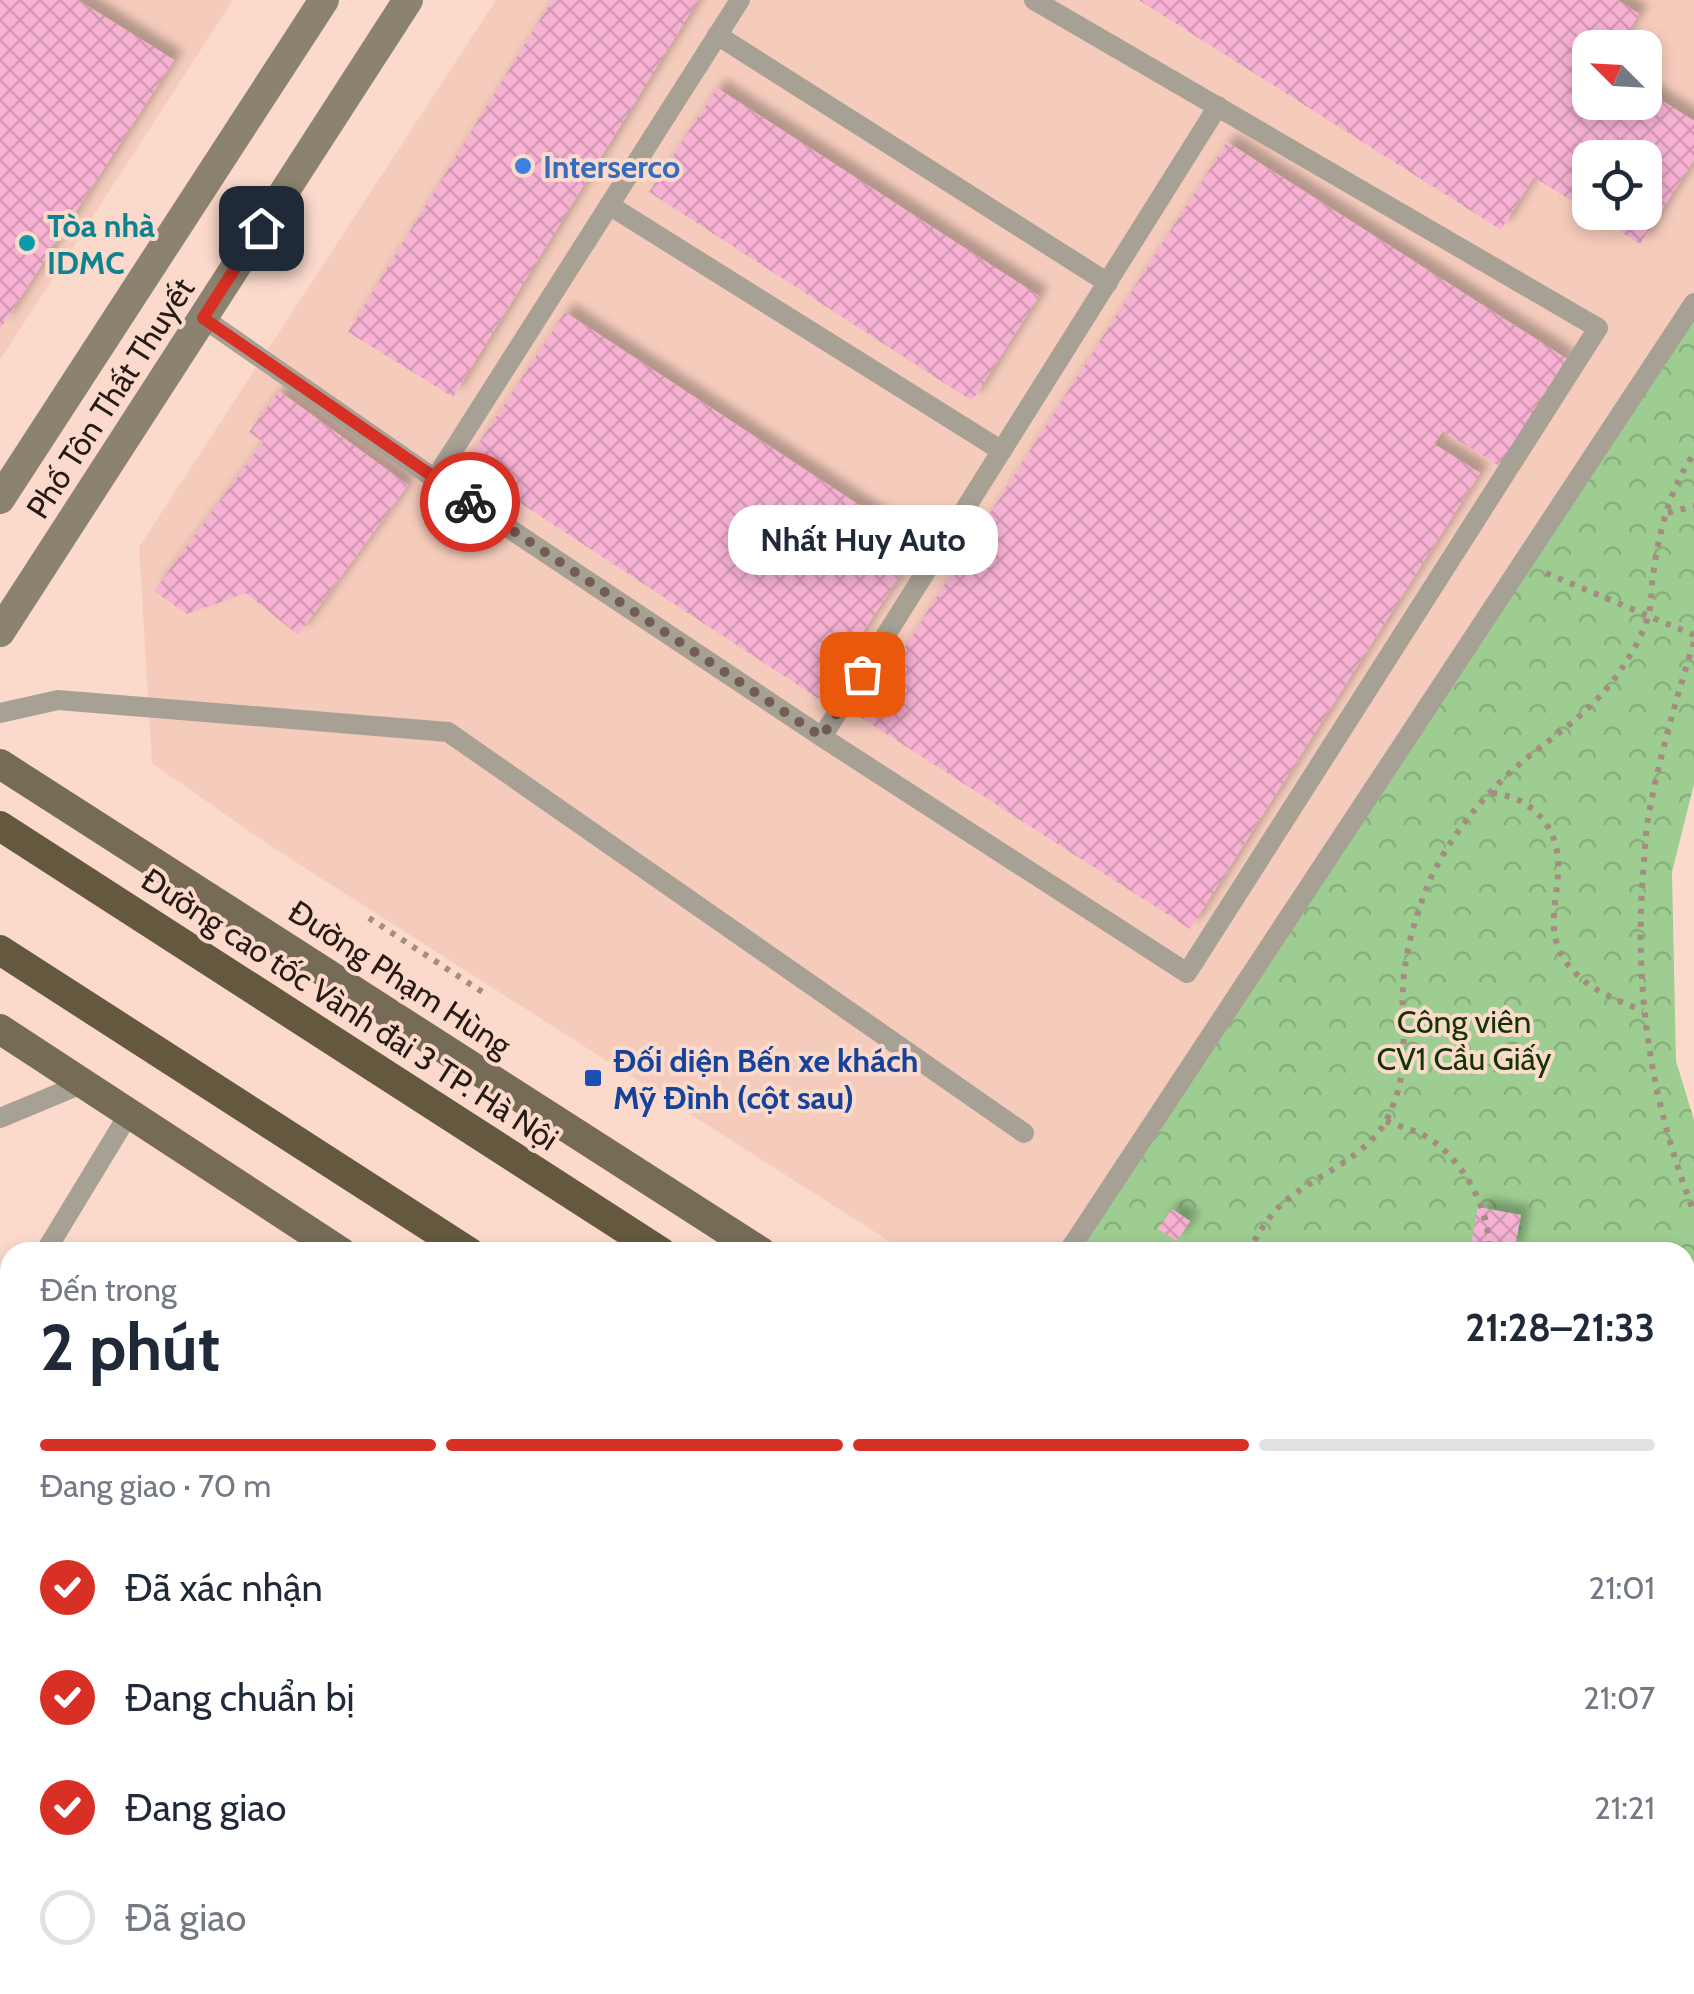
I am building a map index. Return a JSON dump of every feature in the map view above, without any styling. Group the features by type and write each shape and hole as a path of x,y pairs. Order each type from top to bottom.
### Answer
{"highway":[{"name":"Đường cao tốc Vành đai 3 TP. Hà Nội","path":"0,826 645,1242"},
{"path":"0,950 454,1242"}],"main road":[{"name":"Phố Tôn Thất Thuyết","path":"0,499 324,0"},
{"name":"Phố Tôn Thất Thuyết","path":"0,632 408,0"},
{"name":"Đường Phạm Hùng","path":"0,764 745,1242"},
{"path":"0,1029 326,1242"}],"lane":[{"path":"435,479 740,0"},
{"path":"203,318 435,479 822,737 1187,973 1598,328 1034,0"},
{"path":"717,35 1108,282"},
{"path":"822,737 1218,106"},
{"path":"610,205 1002,451"},
{"path":"1075,1242 1694,303"},
{"path":"0,713 58,700 448,732 1024,1133"},
{"path":"0,1118 84,1083"},
{"path":"51,1242 130,1112"}],"path":[{"path":"1254,1242 1283,1203 1341,1164 1386,1122 1399,1090 1406,1057 1403,978 1409,938 1428,884 1456,836 1491,793 1602,696 1625,664 1649,616 1659,536 1694,454"},
{"path":"1667,514 1694,506"},
{"path":"1545,573 1694,634"},
{"path":"1694,642 1670,718 1648,817 1640,912 1649,1064 1676,1168 1694,1212"},
{"path":"1491,793 1511,795 1532,806 1546,821 1556,845 1558,872 1553,931 1564,960 1584,983 1643,1011"},
{"path":"369,918 487,994"},
{"path":"1386,1122 1423,1135 1447,1152 1483,1209 1487,1242"}],"shaded area":[{"name":"Tòa nhà IDMC","path":"0,0 233,0 0,360"},
{"path":"496,0 1694,0 1694,306 1084,1242 890,1242 269,845 152,763 139,547"}],"green space":[{"name":"Công viên CV1 Cầu Giấy","path":"1694,306 1694,784 1672,872 1676,1061 1694,1120 1694,1242 1084,1242"}],"building":[{"name":"Tòa nhà IDMC","path":"0,0 78,0 174,60 0,329"},
{"name":"Interserco","path":"552,0 698,0 453,397 348,332"},
{"path":"1139,0 1618,0 1639,14 1629,30 1572,30 1572,120 1662,120 1662,101 1694,121 1694,160 1662,210 1662,140 1572,140 1572,201 1534,177 1501,230"},
{"path":"717,88 1039,296 972,401 649,192"},
{"path":"1227,142 1567,359 1499,466 1443,431 1434,444 1480,473 1190,929 860,717"},
{"path":"1618,230 1649,230 1640,244"},
{"path":"565,312 920,545 819,699 464,466"},
{"path":"279,391 408,485 298,635 246,593 187,614 154,591 263,442 249,432"},
{"path":"1478,1207 1521,1215 1516,1242 1471,1242"},
{"path":"1172,1209 1190,1221 1177,1241 1158,1229"}],"way so far":[{"path":"470,502 822,737 862,674"}],"place":[{"name":"Interserco","path":"523,166"},
{"name":"Tòa nhà IDMC","path":"27,243"},
{"name":"Nhất Huy Auto","path":"862,674"},
{"name":"Đối diện Bến xe khách Mỹ Đình (cột sau)","path":"593,1078"}],"route":[{"path":"261,228 203,318 470,502"}]}
